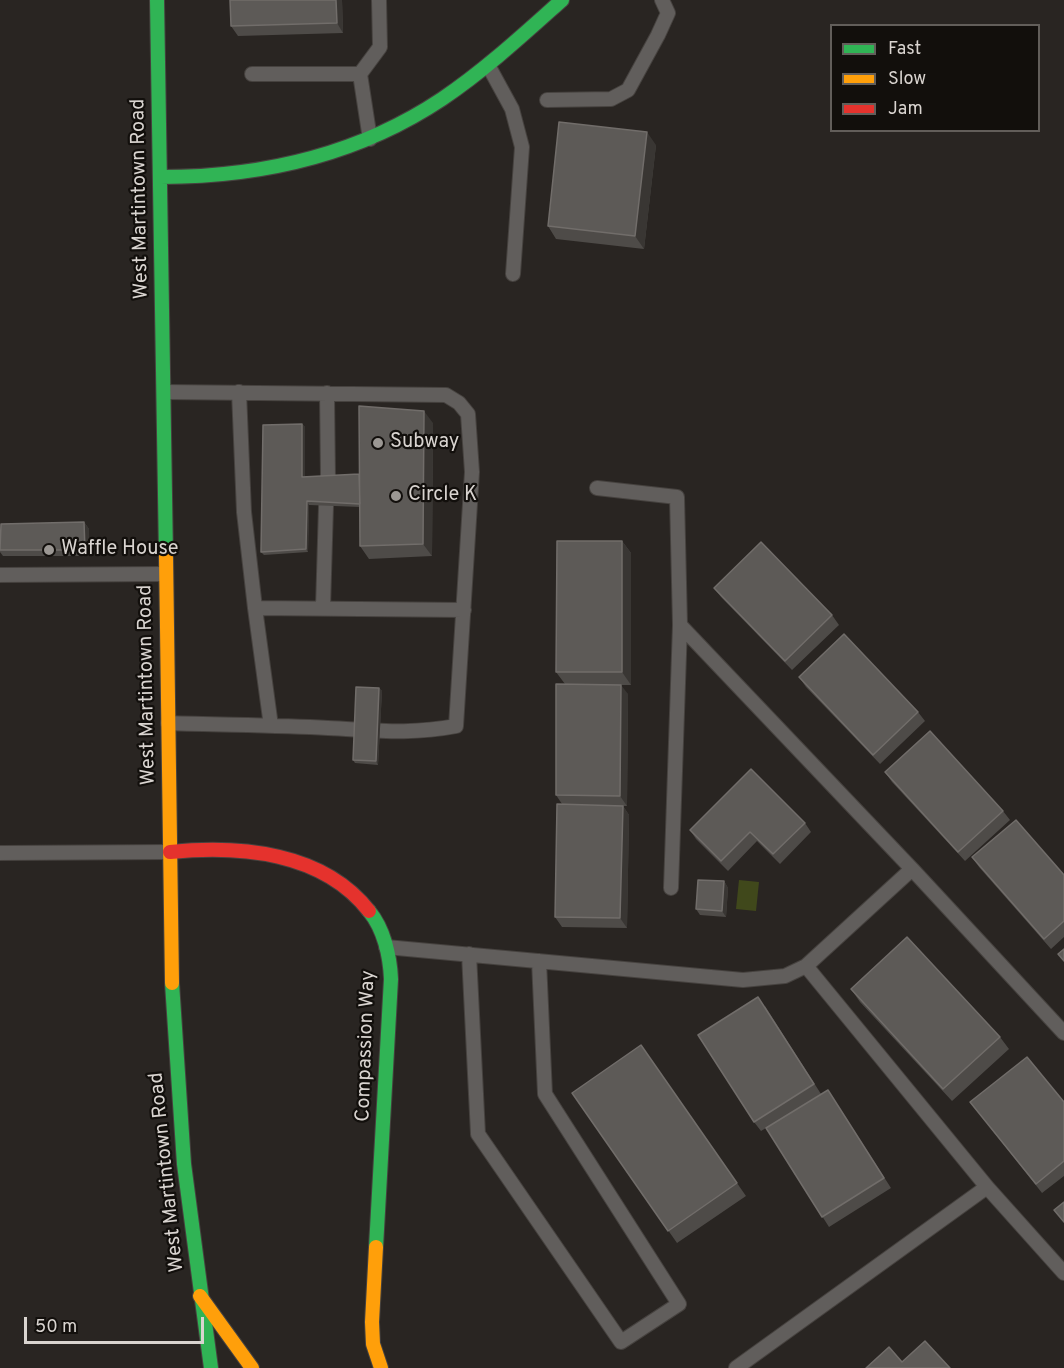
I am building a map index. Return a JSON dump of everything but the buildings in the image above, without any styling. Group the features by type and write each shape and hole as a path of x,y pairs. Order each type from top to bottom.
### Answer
{"main road":[{"name":"West Martintown Road","path":"157,0 172,996 184,1164 211,1368"},
{"path":"161,177 254,171 294,164 337,152 370,139 433,105 488,65 561,0"},
{"name":"Compassion Way","path":"170,852 188,849 224,850 272,854 298,860 343,882 369,910 386,947 390,965 391,993 372,1322 373,1344 381,1368"},
{"path":"200,1296 252,1368"}],"lane":[{"path":"370,139 360,74 380,47 379,0"},
{"path":"547,100 611,99 628,90 668,13 662,0"},
{"path":"488,65 512,109 522,147 513,274"},
{"path":"252,74 360,74"},
{"path":"164,392 446,395 459,403 468,414 472,472 456,726 433,731 397,733 168,723"},
{"path":"239,392 244,512 271,726"},
{"path":"327,393 328,479"},
{"path":"597,488 677,497 680,624 671,888"},
{"path":"323,608 326,506"},
{"path":"0,575 166,574"},
{"path":"255,609 464,610"},
{"path":"680,624 1064,1033"},
{"path":"0,853 170,852"},
{"path":"386,947 743,980 785,976 806,966 912,869"},
{"path":"469,954 478,1134 621,1342 679,1304 545,1094 539,961"},
{"path":"806,966 987,1187 1064,1273"},
{"path":"736,1368 987,1187"}],"shaded area":[{"path":"739,880 759,882 756,911 736,909"}],"traffic: fast":[{"path":"157,0 166,556"},
{"path":"161,177 236,173 272,167 308,159 377,135 410,118 458,88 562,0"},
{"path":"369,911 379,926 385,943 391,979 376,1247"},
{"path":"172,983 184,1164 211,1368"}],"traffic: slow":[{"path":"166,556 172,983"},
{"path":"376,1247 372,1322 373,1344 381,1368"},
{"path":"200,1296 252,1368"}],"traffic: jam":[{"path":"170,852 224,850 278,857 328,876 350,891 369,911"}],"place":[{"name":"Subway","path":"378,443"},
{"name":"Circle K","path":"396,496"},
{"name":"Waffle House","path":"49,550"}]}
